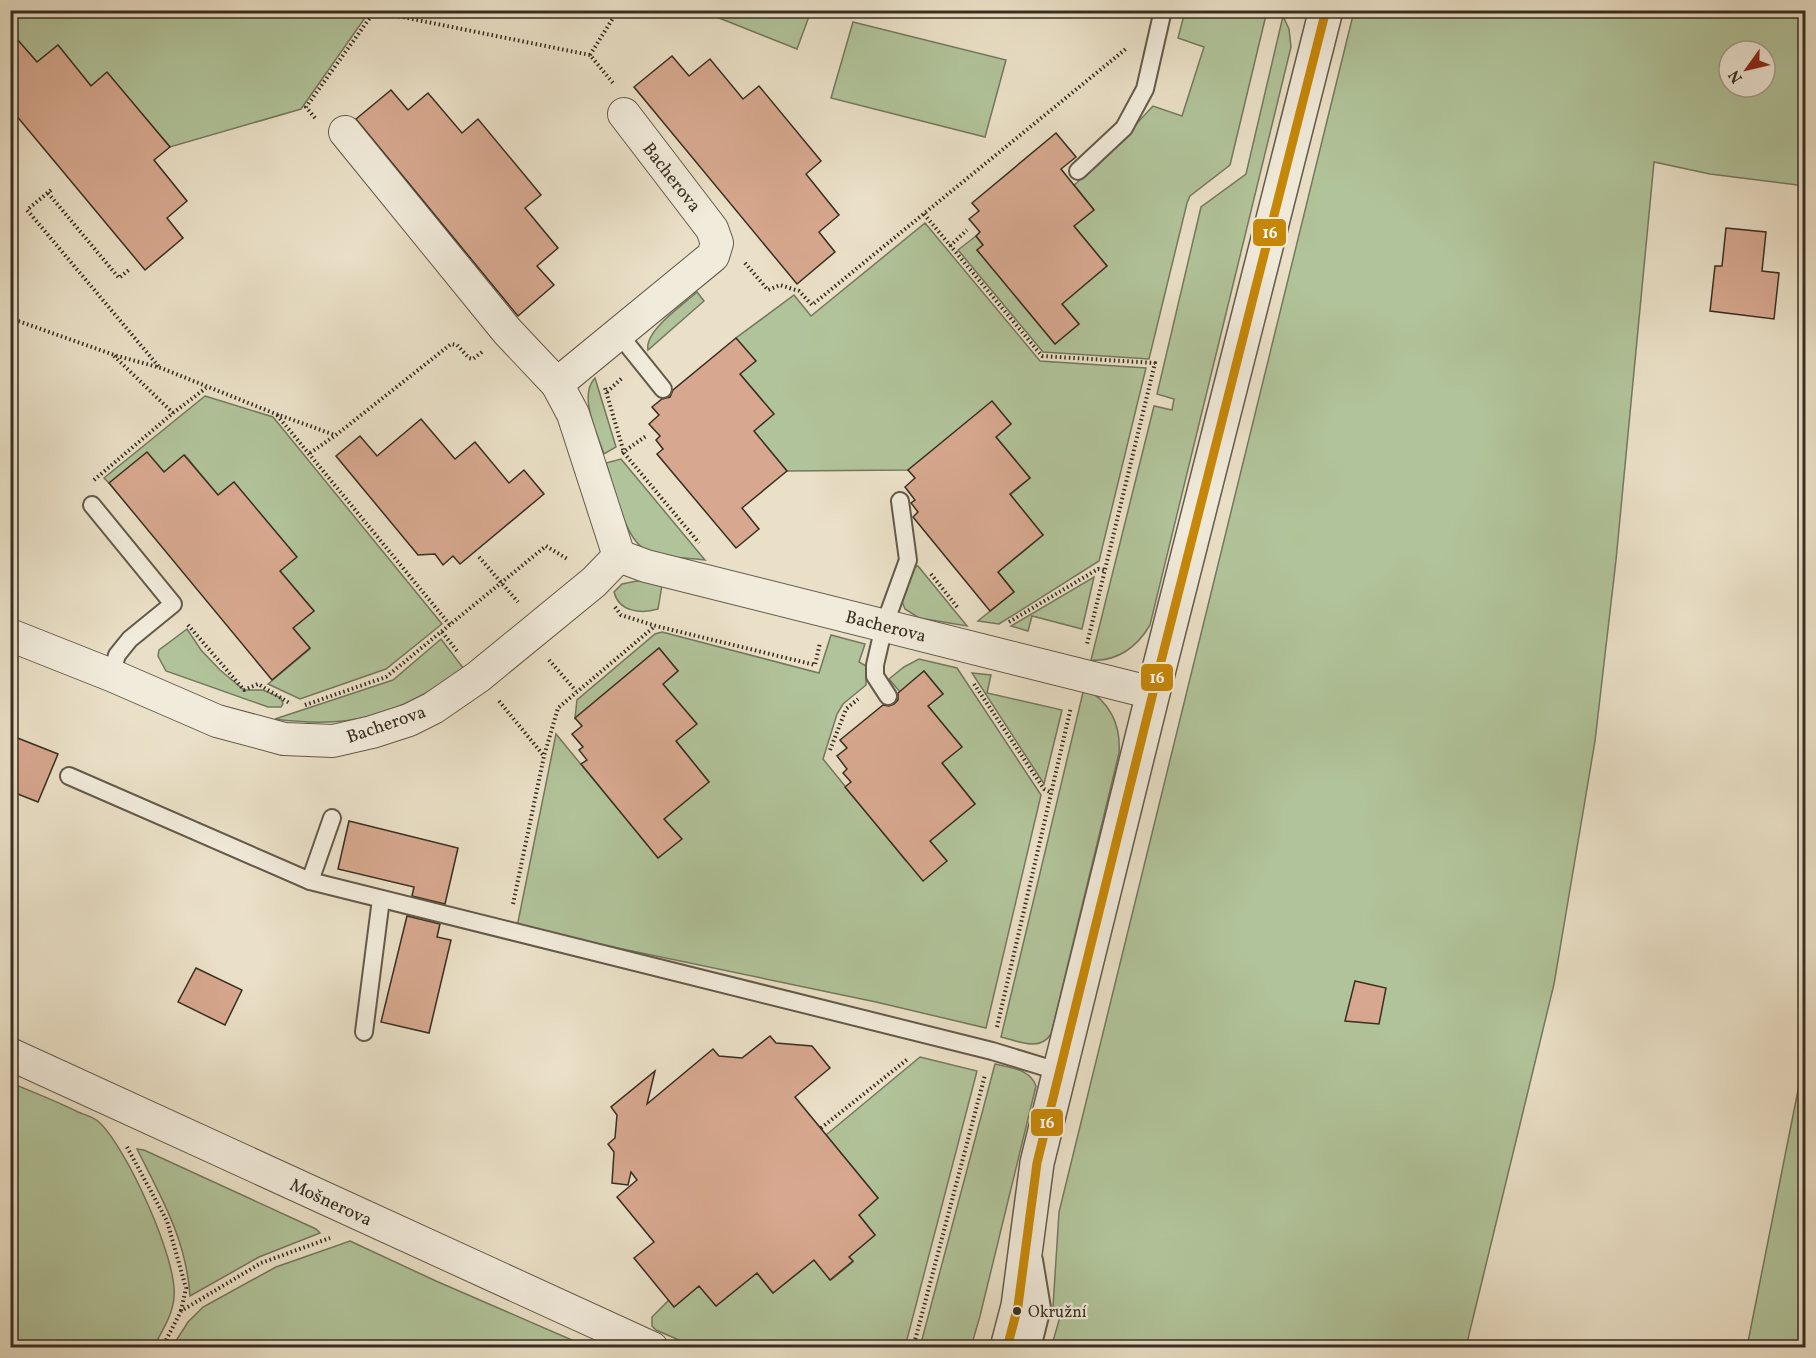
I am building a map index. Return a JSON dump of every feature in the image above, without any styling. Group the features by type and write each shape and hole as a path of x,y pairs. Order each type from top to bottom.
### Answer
{"street":[{"path":"987,1347 1061,1072 1153,693 1326,10"},
{"name":"Bacherova","path":"624,114 712,229 717,243 713,256"},
{"path":"346,134 507,331 557,384 573,414 620,556"},
{"path":"557,384 713,256"},
{"name":"Bacherova","path":"10,635 111,675 217,721 284,739 333,741 409,720 433,708 466,686 594,582 620,556 646,566 1153,693"},
{"name":"Mošnerova","path":"10,1054 635,1344"},
{"path":"1007,1347 1018,1306 1037,1163"}],"lane":[{"path":"1078,171 1124,128 1145,89 1163,10"},
{"path":"618,333 663,389"},
{"path":"883,689 875,676 875,665 884,626 908,561 900,501"},
{"path":"92,505 173,604 130,639 117,655 111,675"},
{"path":"69,776 310,881 992,1050 1061,1072"},
{"path":"310,881 332,818"},
{"path":"364,1032 381,899"},
{"path":"1029,1229 1042,1308 1032,1347"}],"path":[{"path":"368,10 590,55 618,10"},
{"path":"346,134 333,139 306,107 374,12"},
{"path":"713,256 741,257 768,290 780,285 799,291 812,305 1131,44"},
{"path":"130,268 119,278 49,191 27,210 160,368"},
{"path":"924,214 1042,356 1155,363 1086,646"},
{"path":"950,246 967,230"},
{"path":"10,318 114,356 160,368 336,435"},
{"path":"310,453 451,344 457,345 472,359 507,331"},
{"path":"114,356 172,413"},
{"path":"92,505 82,489 172,413 207,387"},
{"path":"607,392 624,453 705,550"},
{"path":"276,414 450,625"},
{"path":"624,453 646,436"},
{"path":"186,622 244,690 258,684 297,707 386,677 546,546 573,562"},
{"path":"479,557 501,582"},
{"path":"908,561 921,562 965,616"},
{"path":"1001,627 1098,569 1104,570"},
{"path":"611,602 621,615 656,626 815,665 822,639"},
{"path":"508,931 544,756 558,708 656,626"},
{"path":"972,680 1044,789 1052,793"},
{"path":"830,750 846,709 883,689"},
{"path":"995,1035 1074,697"},
{"path":"496,698 544,756"},
{"path":"821,1128 916,1052"},
{"path":"913,1347 987,1067"},
{"path":"125,1142 167,1221 186,1288 181,1311 162,1347"},
{"path":"181,1311 261,1263 332,1237"}],"green space":[{"path":"347,10 367,15 301,109 170,147 107,73 91,86 58,45 37,62 20,43 11,50 11,11"},
{"path":"710,10 811,11 797,49 709,14"},
{"path":"1185,11 1267,11 1230,165 1190,196 1187,203 1149,359 1043,352 958,250 976,236 983,245 977,250 1055,344 1079,324 1062,304 1107,266 1074,226 1094,210 1074,185 1097,166 1153,106 1182,116 1204,47 1178,38"},
{"path":"1354,11 1805,11 1805,186 1710,174 1654,162 1616,560 1595,741 1554,984 1466,1347 1051,1348 1062,1310 1053,1307 1059,1212"},
{"path":"1283,16 1289,29 1291,47 1150,625 1139,640 1125,652 1118,656 1091,660 1154,406 1172,410 1174,399 1157,394 1201,207 1246,174"},
{"path":"853,22 1006,60 985,137 831,98"},
{"path":"925,223 1040,361 1146,368 1099,561 999,624 978,621 1014,592 998,572 1043,535 1010,495 1030,478 996,437 1011,424 992,402 908,470 787,471 753,431 773,414 740,374 755,361 736,338 794,295 811,316"},
{"path":"697,292 704,301 648,350 648,343 658,327"},
{"path":"595,378 616,447 604,454 590,415 588,395"},
{"path":"205,396 273,417 442,624 386,669 300,699 268,684 310,649 293,628 314,611 280,571 296,557 234,482 218,495 185,455 164,472 147,453 109,483 104,478"},
{"path":"621,459 705,560 657,554 644,549 637,542 630,533 620,510 606,463"},
{"path":"918,566 967,626 919,618 905,609 901,599 912,568"},
{"path":"1094,577 1082,629 1032,616 1028,631 1011,626"},
{"path":"651,581 662,585 658,609 632,610 617,599 614,592 622,584"},
{"path":"187,629 201,650 244,690 263,690 281,698 283,704 281,707 268,707 166,671 158,656 159,650"},
{"path":"662,632 819,673 831,635 865,644 859,662 866,666 866,685 843,704 837,714 823,759 906,861 946,861 930,841 975,804 942,763 961,747 928,706 943,694 924,671 900,692 889,679 919,659 957,668 1041,795 986,1028 876,1002 517,927 556,734 658,858 681,839 664,819 709,782 676,741 663,684 678,671 659,648 575,718 577,700 655,634"},
{"path":"441,639 464,669 418,697 375,715 353,720 304,722 275,719 393,680"},
{"path":"972,673 991,675 987,693 1062,710 1044,784"},
{"path":"1084,688 1101,700 1112,715 1118,733 1119,753 1051,1034 1041,1043 1021,1043 1001,1037"},
{"path":"1805,1055 1805,1347 1747,1347"},
{"path":"920,1057 977,1071 905,1347 695,1347 656,1330 652,1326 652,1317 669,1300 674,1307 699,1286 716,1306 757,1273 773,1293 814,1260 831,1280 853,1262 849,1257 875,1235 859,1215 878,1198 826,1135"},
{"path":"995,1064 1025,1073 1036,1086 980,1316 971,1347 920,1347"},
{"path":"11,1083 97,1120 110,1135 136,1179 159,1232 173,1280 174,1297 171,1310 154,1347 11,1347"},
{"path":"137,1149 144,1150 316,1229 320,1233 259,1257 190,1296 188,1275 178,1238 164,1202"},
{"path":"350,1241 588,1347 172,1347 188,1322 203,1307 276,1267"}],"building":[{"path":"10,31 37,62 58,45 91,86 107,72 170,147 154,160 187,201 167,218 183,238 145,270 10,108"},
{"path":"672,56 689,76 710,59 743,99 759,86 821,161 806,174 839,215 819,232 835,252 797,284 634,87"},
{"path":"391,90 408,110 428,93 462,133 478,119 541,195 525,208 558,248 537,266 554,285 518,316 356,119"},
{"path":"1056,133 1076,157 1061,169 1094,210 1074,226 1107,266 1062,304 1079,324 1055,344 977,250 983,245 976,236 980,232 969,219 979,211 972,203"},
{"path":"1726,228 1766,232 1762,271 1779,273 1774,319 1710,311 1715,266 1722,266"},
{"path":"736,338 756,361 740,374 774,414 754,431 787,471 742,508 759,529 736,548 657,454 663,449 656,440 660,436 649,424 659,415 652,407 662,399 670,397 673,390"},
{"path":"992,401 1011,424 996,437 1030,478 1010,494 1043,535 998,572 1014,592 990,611 913,517 918,512 911,503 915,500 905,487 915,478 908,470"},
{"path":"421,419 455,459 475,442 509,483 524,470 544,494 460,564 453,556 443,565 435,554 418,555 336,456 360,436 377,456"},
{"path":"147,452 164,472 184,455 218,495 234,482 297,557 280,571 314,611 293,628 310,648 272,680 109,483"},
{"path":"659,648 678,671 663,684 697,724 676,741 709,782 664,819 682,839 658,858 581,764 587,760 579,750 583,747 572,734 582,726 575,718"},
{"path":"924,671 943,694 928,706 962,747 942,763 975,804 930,841 947,861 923,881 845,787 851,782 843,773 847,769 837,756 847,748 840,740 883,705 894,704 898,700 898,693"},
{"path":"10,735 58,754 38,802 10,791"},
{"path":"349,821 458,848 445,904 412,896 414,887 338,869"},
{"path":"407,916 440,924 437,937 451,940 429,1033 381,1022"},
{"path":"196,968 242,990 225,1025 178,1002"},
{"path":"1355,981 1386,988 1379,1024 1345,1021"},
{"path":"770,1036 776,1043 812,1046 830,1068 795,1097 878,1198 859,1215 875,1235 849,1257 853,1261 830,1280 814,1260 773,1293 757,1273 716,1306 699,1286 674,1307 634,1258 654,1242 617,1197 637,1180 631,1172 628,1185 612,1183 614,1152 608,1144 615,1138 617,1115 611,1107 655,1071 647,1104 713,1049 719,1056 742,1058"}],"transit line":[{"name":"16","path":"1007,1348 1018,1306 1037,1163 1326,10"}],"place":[{"name":"Okružní","path":"1017,1311"}]}
